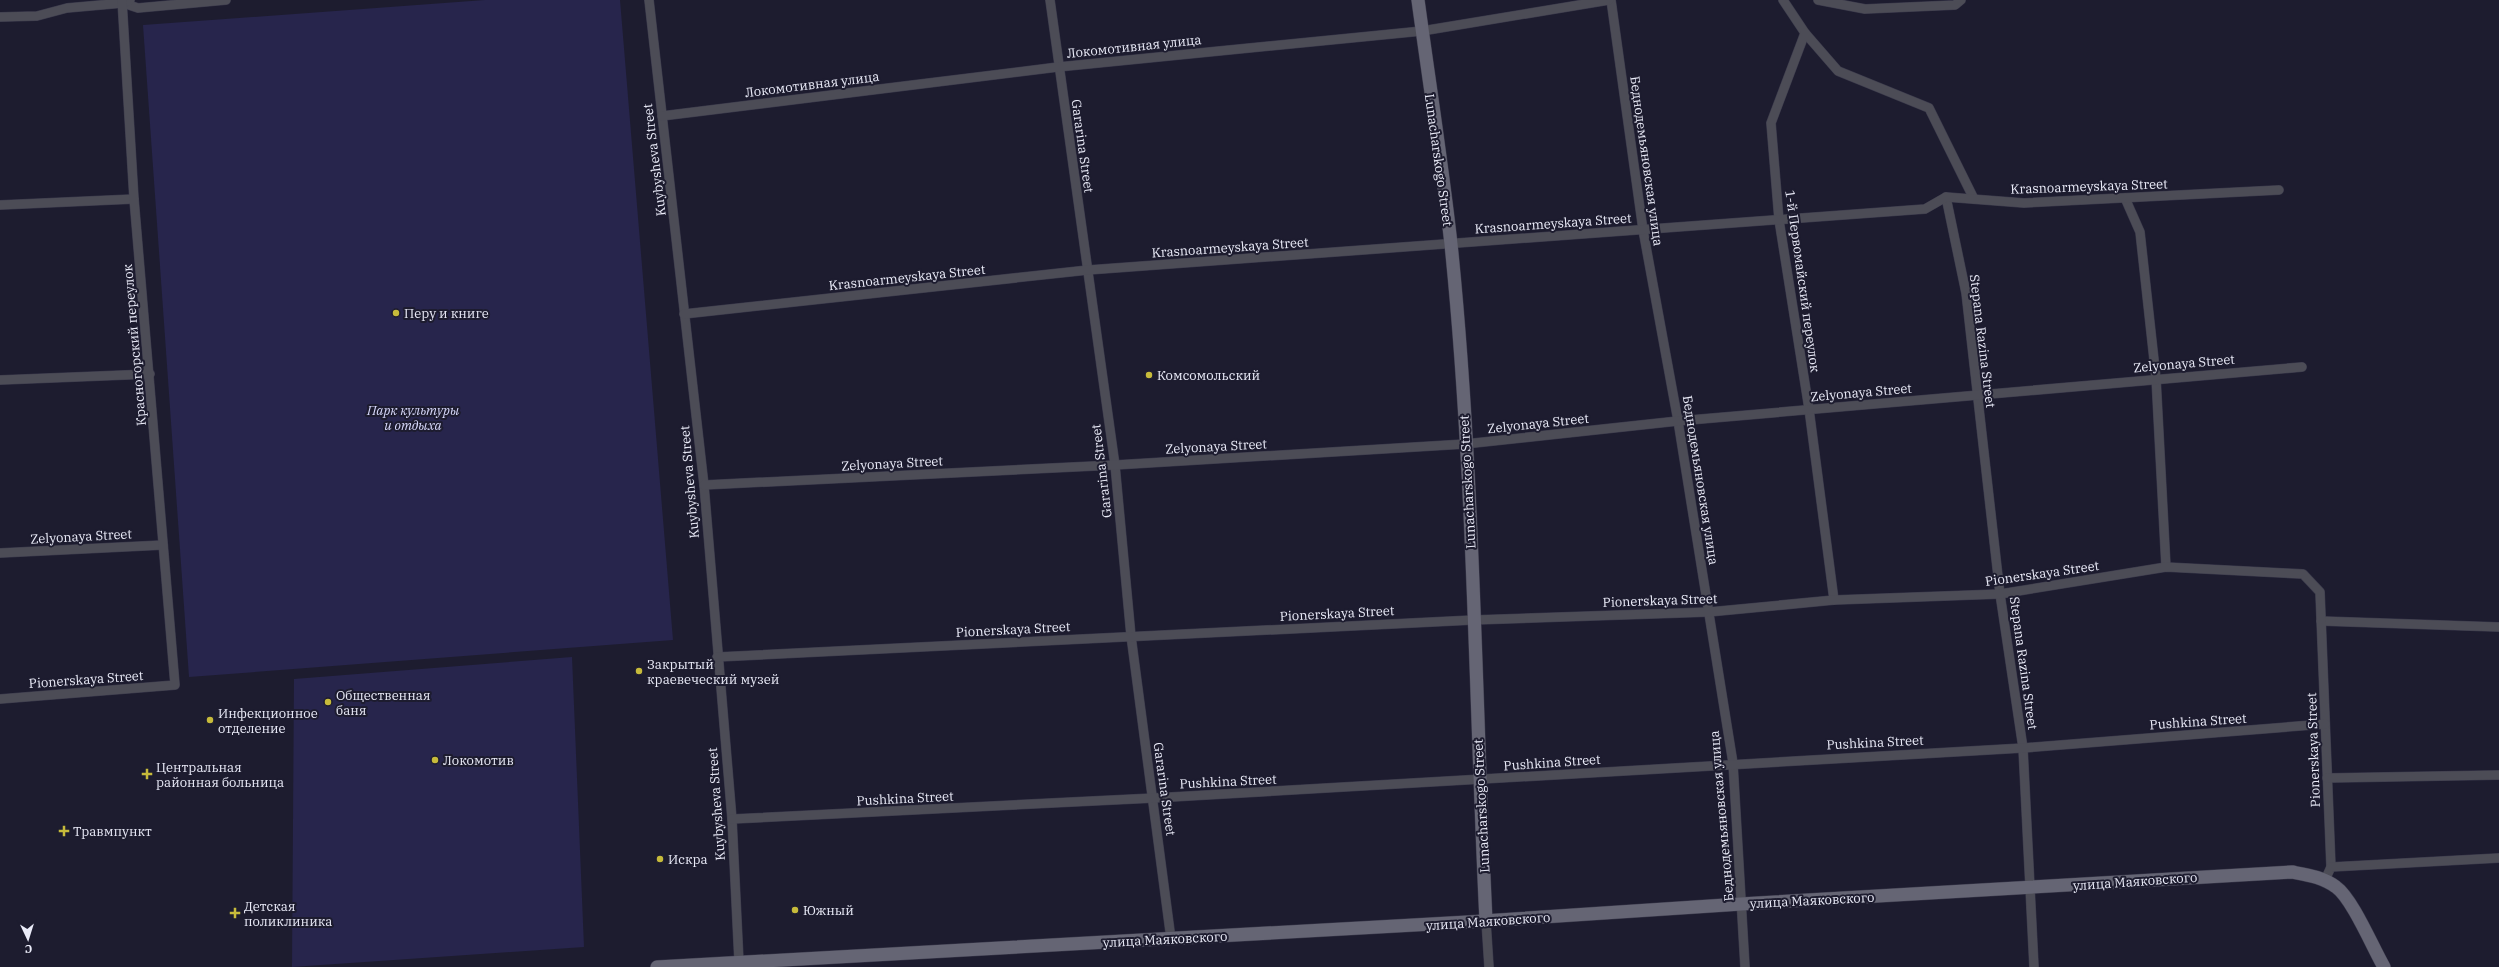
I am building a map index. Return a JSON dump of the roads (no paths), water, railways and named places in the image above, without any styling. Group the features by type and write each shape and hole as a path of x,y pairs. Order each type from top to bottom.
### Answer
{"main road":[{"name":"Lunacharskogo Street","path":"1418,0 1451,243 1465,444 1486,921"},
{"name":"улица Маяковского","path":"657,967 739,962 762,964 2292,872 2322,879"},
{"path":"2322,879 2337,888 2354,911 2384,967"}],"street":[{"path":"0,17 37,16 67,8 125,1 138,8 226,0"},
{"name":"Kuybysheva Street","path":"649,0 704,485 717,657 732,820 739,962"},
{"name":"Gararina Street","path":"1050,0 1058,67 1115,465 1131,636 1154,798 1171,939"},
{"name":"Локомотивная улица","path":"662,116 1058,67 1422,31 1610,0"},
{"name":"Беднодемьяновская улица","path":"1610,0 1643,230 1678,421 1733,763 1745,967"},
{"path":"1783,0 1805,33 1838,71 1929,108 1974,199"},
{"path":"1818,0 1865,9 1955,5 1961,0"},
{"name":"Красногорский переулок","path":"125,1 134,199 150,374 175,685"},
{"name":"1-й Первомайский переулок","path":"1805,33 1771,123 1779,220 1809,409 1834,600"},
{"name":"Krasnoarmeyskaya Street","path":"684,314 1088,270 1924,209 1946,197 2024,203 2279,190"},
{"name":"Stepana Razina Street","path":"1946,197 1966,293 2000,594 2023,748 2034,967"},
{"path":"2125,198 2140,232 2156,378 2166,567"},
{"path":"0,205 134,199"},
{"name":"Zelyonaya Street","path":"704,485 1115,465 1465,444 1678,421 2156,378 2302,367"},
{"path":"0,380 150,374"},
{"name":"Zelyonaya Street","path":"0,553 163,545"},
{"name":"Pionerskaya Street","path":"717,657 1473,620 1709,612 1834,600 2000,594 2166,567 2303,574 2320,592 2330,867"},
{"path":"2321,621 2499,627"},
{"name":"Pionerskaya Street","path":"0,699 175,685"},
{"name":"Pushkina Street","path":"732,820 1154,798 1733,763 2023,748 2325,724"},
{"path":"2327,778 2499,775"},
{"path":"2322,879 2330,867 2499,858"},
{"name":"Lunacharskogo Street","path":"1486,921 1489,967"}],"place":[{"name":"Перу и книге","path":"396,313"},
{"name":"Комсомольский","path":"1149,375"},
{"name":"Закрытый краевеческий музей","path":"639,671"},
{"name":"Общественная баня","path":"328,702"},
{"name":"Инфекционное отделение","path":"210,720"},
{"name":"Локомотив","path":"435,760"},
{"name":"Центральная районная больница","path":"147,774"},
{"name":"Травмпункт","path":"64,831"},
{"name":"Искра","path":"660,859"},
{"name":"Южный","path":"795,910"},
{"name":"Детская поликлиника","path":"235,913"}],"park label":[{"name":"Парк культуры и отдыха","path":"413,418"}]}
